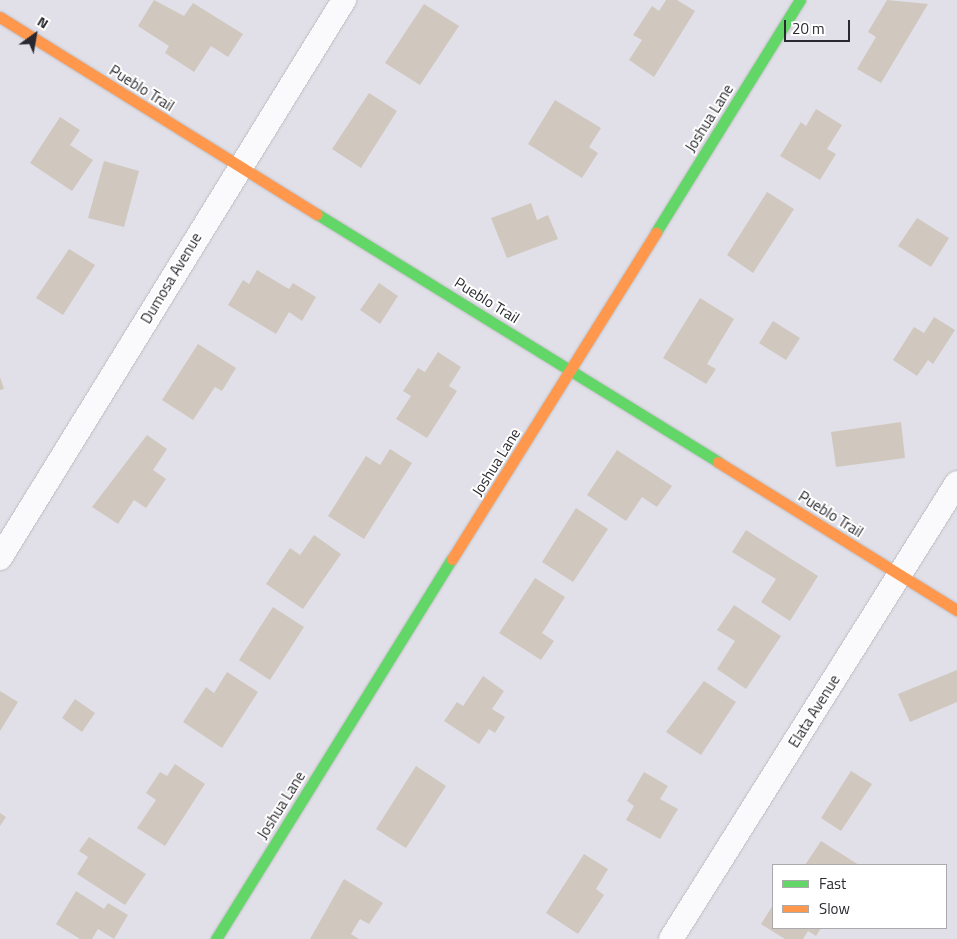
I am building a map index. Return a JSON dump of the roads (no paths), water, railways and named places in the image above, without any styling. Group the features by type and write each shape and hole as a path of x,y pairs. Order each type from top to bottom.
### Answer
{"street":[{"name":"Dumosa Avenue","path":"0,558 344,0"},
{"name":"Joshua Lane","path":"216,939 800,0"},
{"name":"Pueblo Trail","path":"0,16 957,610"},
{"name":"Elata Avenue","path":"671,939 957,483"}]}
